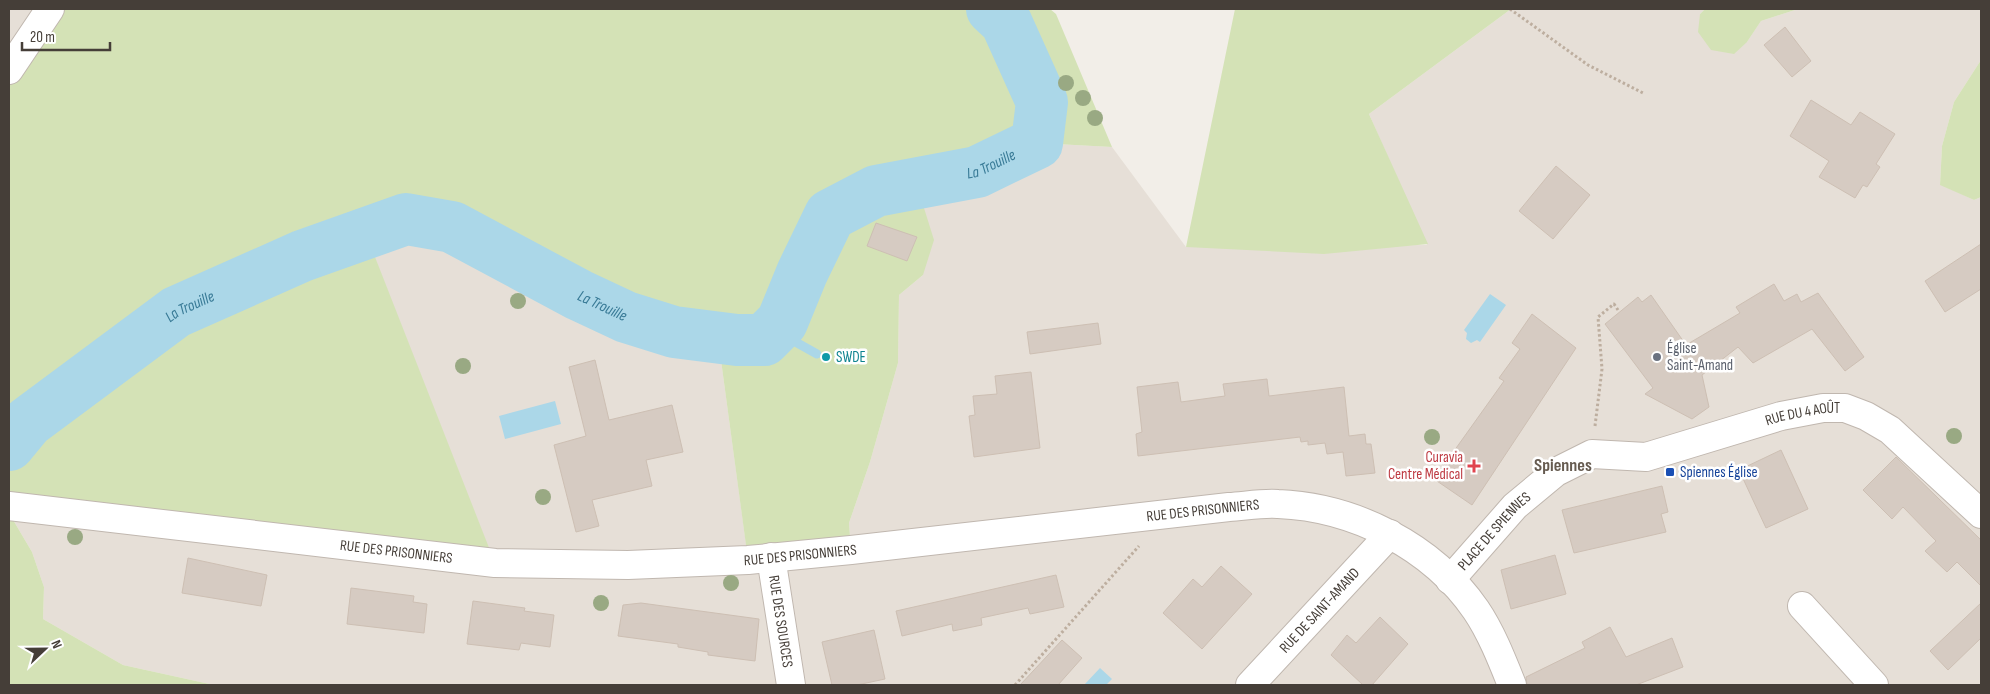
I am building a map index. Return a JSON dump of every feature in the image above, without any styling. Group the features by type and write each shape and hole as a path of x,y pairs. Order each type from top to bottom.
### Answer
{"street":[{"path":"9,70 50,9"},
{"name":"RUE DU 4 AOÛT","path":"1592,454 1646,457 1782,416 1823,408 1845,408 1866,416 1890,430 1981,514"},
{"name":"PLACE DE SPIENNES","path":"1450,580 1514,506 1556,472 1592,454"},
{"name":"RUE DES PRISONNIERS","path":"9,506 494,563 628,566 771,558 1219,508 1276,504 1330,511 1390,534 1431,562 1450,580 1476,610 1512,685"},
{"name":"RUE DE SAINT-AMAND","path":"1250,685 1390,534"},
{"name":"RUE DES SOURCES","path":"771,558 791,685"},
{"path":"1802,606 1874,685"}],"path":[{"path":"1510,9 1588,65 1643,93"},
{"path":"1592,454 1602,369 1598,317 1614,304 1618,310"},
{"path":"1015,685 1144,541"}],"shaded area":[{"path":"9,9 50,9 9,70"},
{"path":"1511,9 1705,9 1700,14 1747,42 1761,21 1798,9 1981,9 1981,60 1954,102 1942,146 1940,184 1974,200 1981,197 1981,685 214,685 123,665 43,619 44,587 32,552 9,513 494,562 365,233 452,227 579,295 626,317 674,332 718,338 748,559 851,549 849,523 870,462 898,363 899,295 923,275 924,208 901,186 977,172 1037,143 1112,147 1186,247 1427,245 1369,114"}],"green space":[{"path":"50,9 1050,9 1056,14 1112,147 1037,143 977,172 901,186 924,208 934,240 923,275 899,295 898,363 870,462 849,523 851,550 748,560 718,338 648,325 603,308 559,287 452,227 401,238 366,234 495,563 9,506 9,70"},
{"path":"1235,9 1511,9 1369,114 1428,244 1324,254 1186,247"},
{"path":"1705,9 1798,9 1761,21 1747,42 1734,54 1711,50 1698,32 1700,14"},
{"path":"1981,60 1981,197 1974,200 1940,185 1942,146 1954,102"},
{"path":"9,513 32,552 44,587 43,619 123,665 214,685 9,685"}],"water":[{"path":"1490,294 1506,305 1480,342 1477,340 1471,343 1466,339 1467,333 1464,330"},
{"path":"555,401 561,424 505,439 499,416"},
{"path":"1100,668 1112,679 1106,685 1084,685"}],"building":[{"path":"1785,27 1811,61 1792,77 1764,45"},
{"path":"1811,100 1851,125 1860,112 1895,134 1876,164 1880,167 1867,187 1863,185 1855,198 1819,177 1829,161 1790,136"},
{"path":"1556,166 1590,195 1553,239 1519,211"},
{"path":"876,223 917,237 907,261 867,246"},
{"path":"1981,244 1981,289 1945,312 1925,281"},
{"path":"1774,284 1784,301 1797,294 1801,302 1818,293 1864,357 1845,371 1812,329 1753,363 1738,347 1702,375 1709,407 1692,419 1645,394 1653,388 1605,324 1638,297 1642,302 1651,295 1686,345 1740,313 1736,307"},
{"path":"1532,314 1576,348 1472,505 1434,479 1504,381 1499,378 1520,349 1512,343"},
{"path":"1098,323 1101,344 1030,354 1027,332"},
{"path":"595,360 609,420 672,405 683,452 646,460 652,486 592,500 599,526 576,532 554,445 586,436 569,367"},
{"path":"1031,372 1040,448 974,457 969,416 975,415 973,396 997,394 995,376"},
{"path":"1267,379 1269,396 1344,387 1349,436 1365,434 1366,444 1371,444 1375,473 1346,476 1343,452 1327,454 1325,443 1308,445 1308,441 1301,442 1300,437 1138,456 1136,434 1142,432 1137,387 1178,382 1181,402 1225,396 1223,384"},
{"path":"1781,450 1808,509 1766,528 1739,470"},
{"path":"1896,457 1981,540 1981,586 1957,562 1947,572 1925,551 1936,541 1903,507 1892,519 1863,490"},
{"path":"1662,486 1668,512 1661,514 1666,532 1574,553 1562,510"},
{"path":"1555,555 1566,594 1511,609 1501,570"},
{"path":"188,558 267,575 261,606 182,593"},
{"path":"1221,566 1252,594 1202,649 1163,613 1193,579 1202,587"},
{"path":"1056,575 1064,607 1030,614 1028,608 981,618 982,625 953,631 952,624 902,636 896,611"},
{"path":"351,588 414,596 413,602 427,604 424,633 347,624"},
{"path":"473,601 525,608 524,611 554,615 550,647 521,643 519,650 467,644"},
{"path":"641,603 759,619 755,661 708,655 708,652 678,647 678,644 618,636 623,605"},
{"path":"1981,603 1981,638 1948,670 1930,651"},
{"path":"1380,617 1408,644 1372,685 1363,685 1331,655 1347,635 1356,643"},
{"path":"1610,627 1626,657 1672,638 1683,667 1636,685 1527,685 1526,677 1585,648 1582,642"},
{"path":"874,630 885,679 857,685 832,685 822,642"},
{"path":"1062,640 1082,658 1058,685 1020,685"}],"waterway":[{"name":"La Trouille","path":"9,445 28,422 176,312 302,256 406,219 452,227 579,295 626,317 674,332 737,340 764,340 782,322 802,273 830,215 876,191 977,172 1037,143 1042,102 1006,22 992,9"},
{"path":"774,330 817,354"}],"place":[{"name":"SWDE","path":"826,357"},
{"name":"Église Saint-Amand","path":"1657,357"},
{"name":"Curavia Centre Médical","path":"1474,466"},
{"name":"Spiennes Église","path":"1670,472"}],"district":[{"name":"Spiennes","path":"1563,465"}]}
